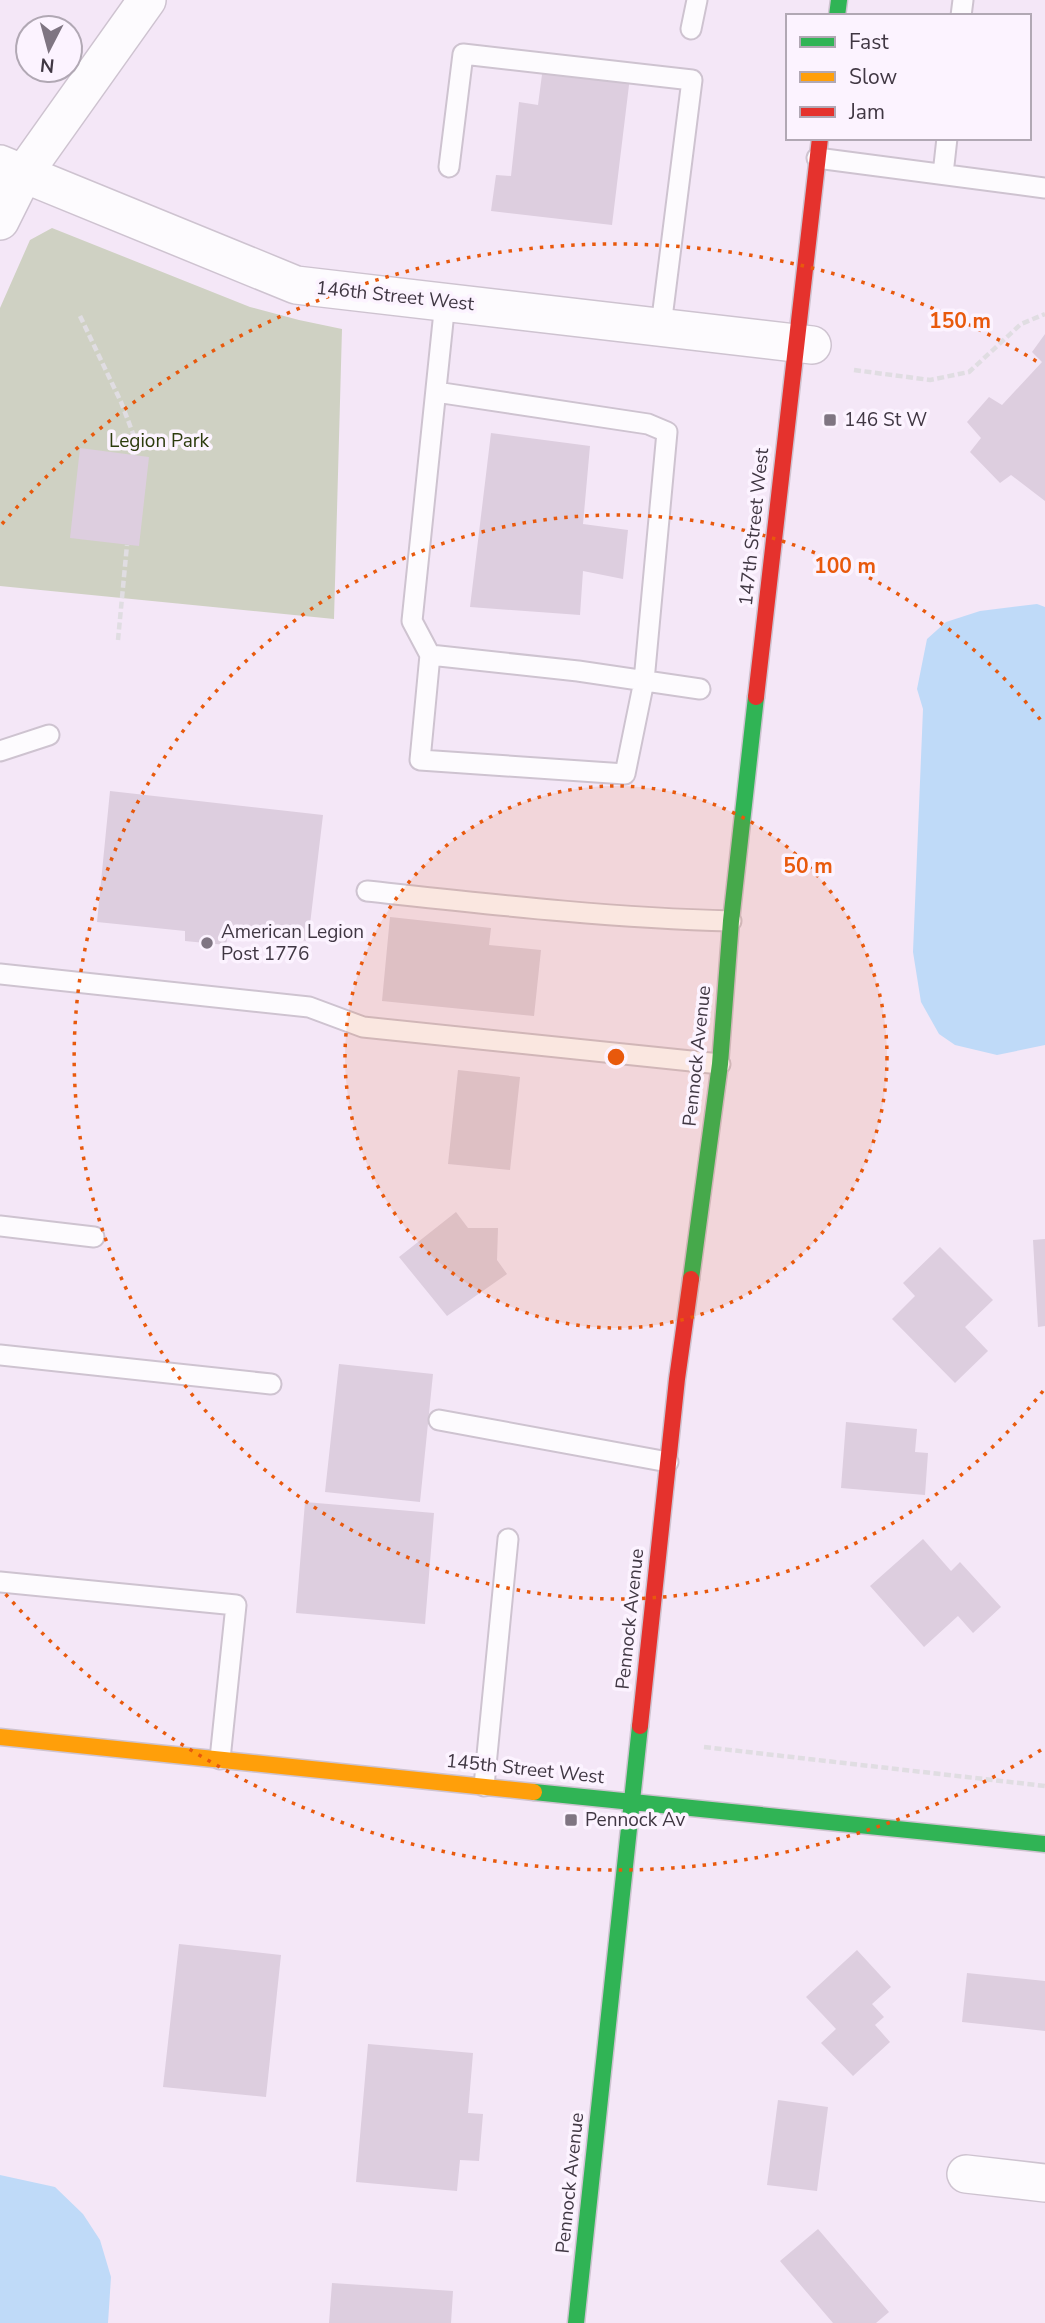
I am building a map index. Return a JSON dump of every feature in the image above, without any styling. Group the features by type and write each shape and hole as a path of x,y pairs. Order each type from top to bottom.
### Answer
{"street":[{"path":"0,221 12,169 147,0"},
{"name":"147th Street West","path":"731,921 804,344 820,140"},
{"name":"146th Street West","path":"12,169 296,285 804,344"},
{"name":"Pennock Avenue","path":"576,2323 677,1379 720,1064 731,921"},
{"name":"145th Street West","path":"0,1737 1045,1844"},
{"path":"966,2174 1045,2183"}],"lane":[{"path":"691,29 697,0"},
{"path":"449,167 463,54 692,80 661,327"},
{"path":"943,174 947,140"},
{"path":"817,158 1045,188"},
{"path":"436,392 648,424 667,432 644,681 625,774 420,760 430,655 412,621 445,302"},
{"path":"430,655 578,671 700,689"},
{"path":"0,751 49,735"},
{"path":"367,891 519,908 731,921"},
{"path":"0,974 309,1007 363,1027 720,1064"},
{"path":"0,1226 94,1237"},
{"path":"0,1355 271,1384"},
{"path":"439,1420 668,1462"},
{"path":"484,1786 508,1539"},
{"path":"0,1582 236,1605 220,1759"}],"path":[{"path":"854,370 930,380 969,372 1021,324 1045,314"},
{"path":"80,316 134,436 133,455"},
{"path":"118,640 127,544"},
{"path":"704,1747 1045,1786"}],"green space":[{"name":"Legion Park","path":"52,228 250,307 342,329 334,619 0,586 0,308 30,240"}],"water":[{"path":"1037,604 1045,607 1045,1045 997,1055 955,1045 939,1034 921,1002 913,952 923,709 917,689 927,639 946,622 980,611"},
{"path":"0,2175 55,2187 83,2214 100,2240 111,2277 108,2323 0,2323"}],"building":[{"path":"543,67 630,77 612,225 491,211 496,175 511,176 519,102 538,105"},
{"path":"1045,334 1045,501 1011,475 1000,483 970,452 981,438 967,422 989,397 1002,405 1042,362 1032,352"},
{"path":"491,433 590,446 583,524 628,530 623,579 583,571 580,615 470,607"},
{"path":"80,448 149,457 139,546 70,538"},
{"path":"110,791 323,815 308,941 228,934 226,945 185,941 185,931 97,922"},
{"path":"390,917 491,928 489,945 541,950 534,1016 382,1001"},
{"path":"458,1070 520,1077 510,1170 448,1164"},
{"path":"456,1212 468,1228 498,1228 497,1260 507,1274 447,1316 399,1257"},
{"path":"1045,1239 1045,1326 1038,1327 1033,1240"},
{"path":"940,1247 993,1300 965,1327 988,1351 955,1383 892,1319 915,1296 903,1283"},
{"path":"339,1364 433,1374 420,1502 325,1492"},
{"path":"846,1422 917,1429 915,1452 928,1453 925,1495 841,1488"},
{"path":"305,1502 434,1513 425,1624 296,1613"},
{"path":"923,1539 951,1571 960,1562 1001,1607 973,1633 958,1616 924,1647 870,1586"},
{"path":"179,1944 281,1955 266,2097 163,2087"},
{"path":"857,1950 891,1987 872,2004 884,2017 875,2025 890,2042 853,2076 821,2043 836,2029 806,1997"},
{"path":"967,1973 1045,1981 1045,2031 962,2022"},
{"path":"368,2044 473,2053 468,2113 483,2114 479,2161 460,2160 457,2191 356,2182"},
{"path":"778,2100 828,2107 817,2191 767,2185"},
{"path":"818,2229 889,2312 876,2323 833,2323 780,2261"},
{"path":"332,2283 453,2291 451,2323 329,2323"}],"traffic: fast":[{"path":"837,14 839,0"},
{"path":"691,1279 720,1064 731,921 756,697"},
{"path":"576,2323 640,1726"},
{"path":"534,1792 1045,1844"}],"traffic: slow":[{"path":"0,1737 534,1792"}],"traffic: jam":[{"path":"756,697 820,140"},
{"path":"640,1726 677,1379 691,1279"}],"place":[{"name":"146 St W","path":"830,420"},
{"name":"American Legion Post 1776","path":"207,943"},
{"name":"Pennock Av","path":"571,1820"}]}
